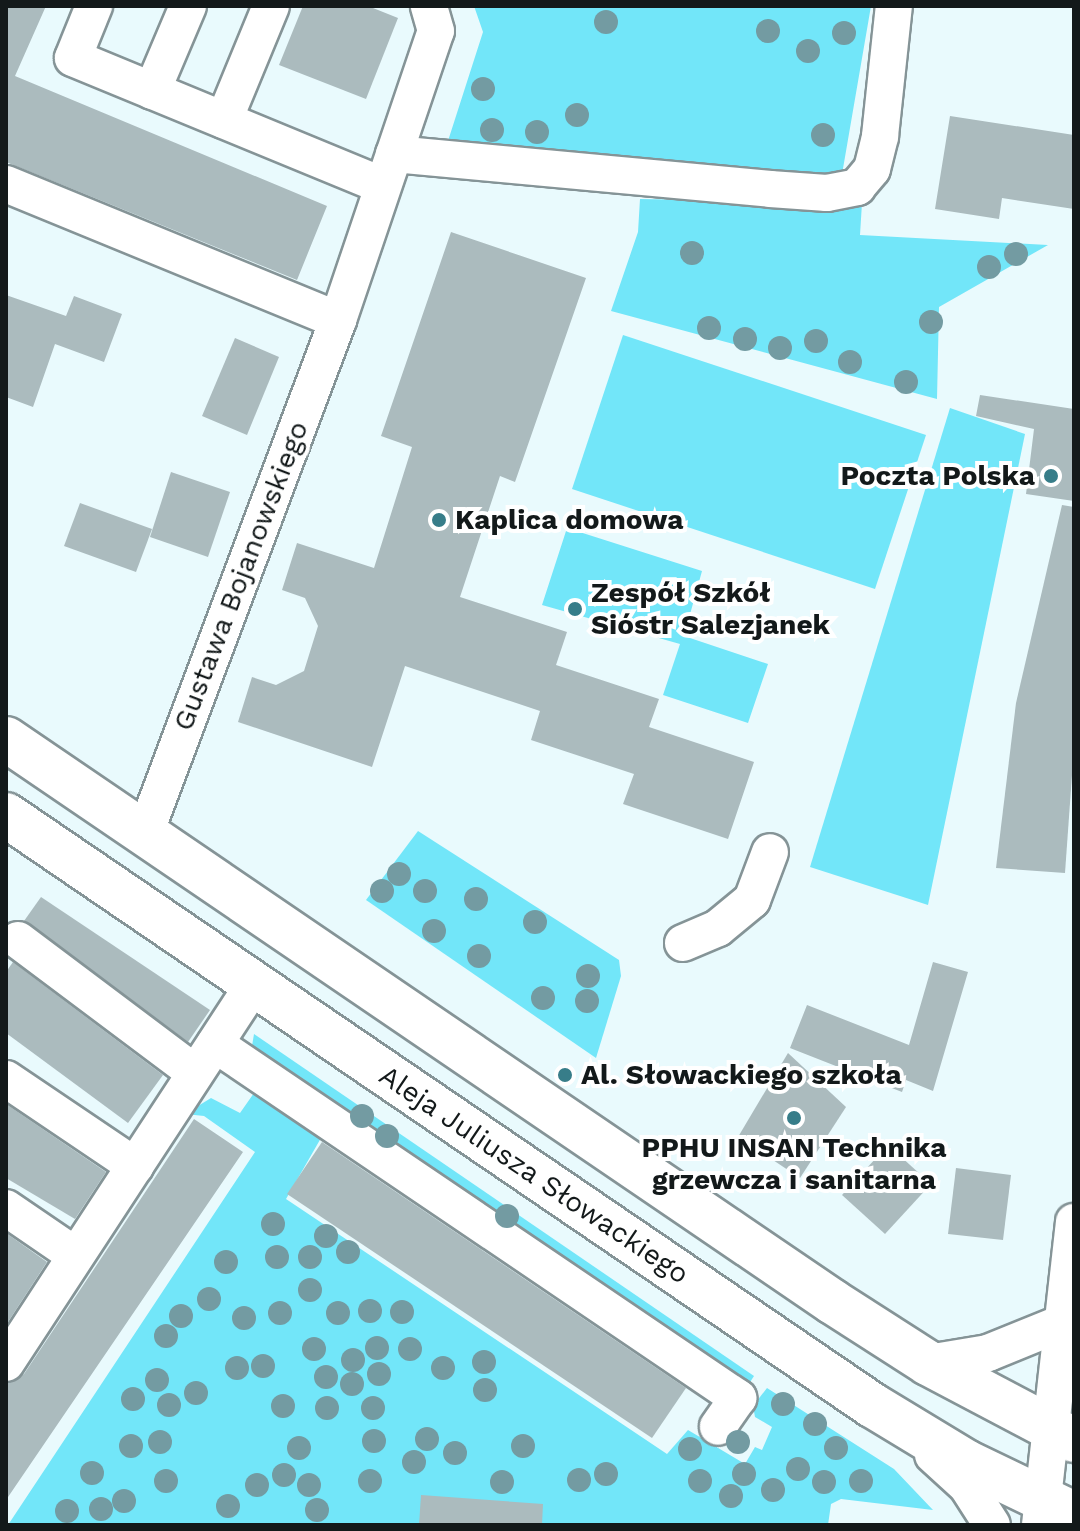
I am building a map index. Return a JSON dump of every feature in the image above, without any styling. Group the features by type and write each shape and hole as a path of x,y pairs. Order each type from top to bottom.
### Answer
{"main road":[{"path":"6,739 928,1363 1062,1435"},
{"name":"Aleja Juliusza Słowackiego","path":"6,815 893,1418 1053,1513"}],"street":[{"path":"94,6 73,58 224,120 389,170 827,193 857,187 872,169 880,136 894,6"},
{"path":"152,91 188,6"},
{"path":"224,120 271,6"},
{"name":"Gustawa Bojanowskiego","path":"145,833 338,320 436,31 429,6"},
{"path":"6,184 338,320"},
{"path":"683,943 718,928 752,900 770,852"},
{"path":"18,940 738,1398 718,1427"},
{"path":"8,1356 254,984"},
{"path":"6,1079 135,1166"},
{"path":"6,1208 75,1255"},
{"path":"1053,1513 1062,1435 1074,1222"},
{"path":"928,1363 1068,1336"},
{"path":"893,1418 967,1486 992,1525"}],"shaded area":[{"path":"474,6 871,6 840,186 447,144 483,32"},
{"path":"640,199 862,203 860,235 1048,245 939,307 937,399 611,311 638,232"},
{"path":"623,335 926,435 875,589 572,489"},
{"path":"950,408 1025,434 928,905 810,867"},
{"path":"567,528 702,571 684,636 768,664 748,723 663,695 680,644 542,605"},
{"path":"418,831 619,960 621,976 596,1058 366,900"},
{"path":"254,1034 754,1376 745,1390 251,1052"},
{"path":"254,1093 321,1138 286,1199 667,1454 688,1430 745,1464 755,1447 762,1450 772,1427 755,1417 753,1406 767,1388 894,1469 933,1510 841,1499 831,1504 828,1525 8,1525 255,1152 204,1116 185,1114 211,1098 240,1113"}],"building":[{"path":"6,6 46,6 15,76 327,206 297,280 6,162"},
{"path":"303,6 368,6 398,18 366,99 279,65"},
{"path":"950,116 1074,135 1074,209 1002,198 999,219 935,209"},
{"path":"451,232 586,278 515,482 500,476 460,597 567,632 556,665 659,699 649,727 754,762 728,839 623,804 634,774 531,740 540,711 405,666 372,767 238,722 252,677 276,685 304,671 318,626 305,598 282,590 297,543 374,568 412,447 381,436"},
{"path":"6,295 66,316 74,296 122,314 104,362 55,344 33,407 6,397"},
{"path":"235,338 279,357 247,435 202,416"},
{"path":"980,395 1074,409 1074,501 1026,494 1034,429 976,416"},
{"path":"171,472 230,492 208,557 150,537"},
{"path":"80,503 152,529 136,572 64,546"},
{"path":"1062,505 1074,507 1074,747 1065,873 996,868 1016,703"},
{"path":"41,897 210,1010 188,1042 24,921"},
{"path":"13,962 163,1075 128,1123 6,1033 6,972"},
{"path":"933,962 968,972 933,1091 906,1080 902,1092 790,1048 807,1005 909,1045"},
{"name":"PPHU INSAN Technika grzewcza i sanitarna","path":"788,1053 846,1107 800,1178 738,1137"},
{"path":"6,1104 106,1172 75,1219 6,1178"},
{"path":"194,1119 243,1152 6,1500 6,1384 24,1374"},
{"path":"322,1142 686,1388 652,1438 287,1194"},
{"path":"888,1145 931,1184 885,1234 842,1195"},
{"path":"956,1168 1011,1175 1003,1240 948,1234"},
{"path":"6,1233 47,1262 6,1325"},
{"path":"421,1495 543,1504 542,1525 419,1525"}],"place":[{"name":"Poczta Polska","path":"1051,476"},
{"name":"Kaplica domowa","path":"439,520"},
{"name":"Zespół Szkół Sióstr Salezjanek","path":"575,609"},
{"name":"Al. Słowackiego szkoła","path":"565,1075"},
{"name":"PPHU INSAN Technika grzewcza i sanitarna","path":"794,1118"}]}
